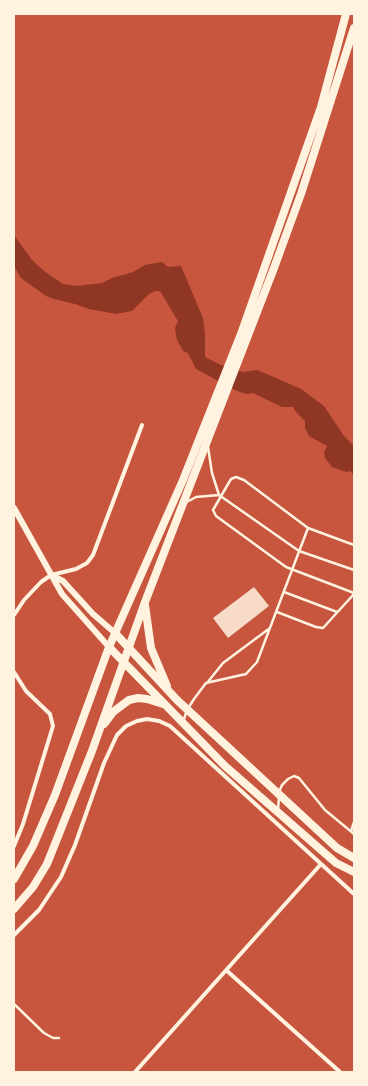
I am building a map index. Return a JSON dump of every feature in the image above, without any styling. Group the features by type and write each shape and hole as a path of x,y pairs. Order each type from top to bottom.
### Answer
{"main road":[{"path":"244,336 322,107 346,14"},
{"path":"14,879 29,854 55,795 109,647 216,409 301,194 354,28"},
{"path":"14,909 33,887 47,864 96,740 145,602 207,443 216,409"},
{"path":"145,602 151,648 170,693"},
{"path":"115,633 129,646 187,710 337,848 354,858"},
{"path":"109,647 225,766 336,862 354,872"},
{"path":"96,740 113,712 129,700 138,698 147,699 167,706"}],"street":[{"path":"14,615 24,600 52,575 76,569 87,563 93,555 142,424"},
{"path":"14,508 62,594 109,647"},
{"path":"52,575 63,581 93,614 115,633"},
{"path":"14,672 26,691 50,714 53,726 14,846"},
{"path":"14,935 39,910 61,877 75,845 107,756 117,735 126,726 137,721 147,719 159,721 170,726 354,894"},
{"path":"136,1072 321,864"},
{"path":"226,970 340,1072"}],"lane":[{"path":"207,443 212,473 220,496 299,551 354,570"},
{"path":"277,612 321,628 354,594 292,571 216,516 213,510 220,496 233,477 240,478 308,528 354,545"},
{"path":"182,505 196,497 220,496"},
{"path":"206,683 246,674 257,662 308,528"},
{"path":"284,592 337,612"},
{"path":"183,723 187,710 206,683 223,663 271,628"},
{"path":"278,812 279,794 282,785 294,776 299,778 326,810 354,834"},
{"path":"351,831 354,822"},
{"path":"14,1004 44,1033 53,1038 59,1038"}],"shaded area":[{"path":"14,235 32,260 44,271 63,284 77,286 102,283 112,278 133,272 145,265 162,262 168,267 181,266 203,318 205,357 221,365 243,372 257,370 301,389 324,406 344,436 354,446 354,475 350,471 346,472 332,467 325,458 324,452 327,446 309,436 305,428 305,421 293,407 282,407 253,393 246,394 235,390 196,369 188,353 183,351 177,340 175,328 178,321 160,291 155,291 149,294 132,311 116,314 89,309 46,296 21,278 14,266"}],"building":[{"path":"254,587 269,606 228,638 213,618"}]}
